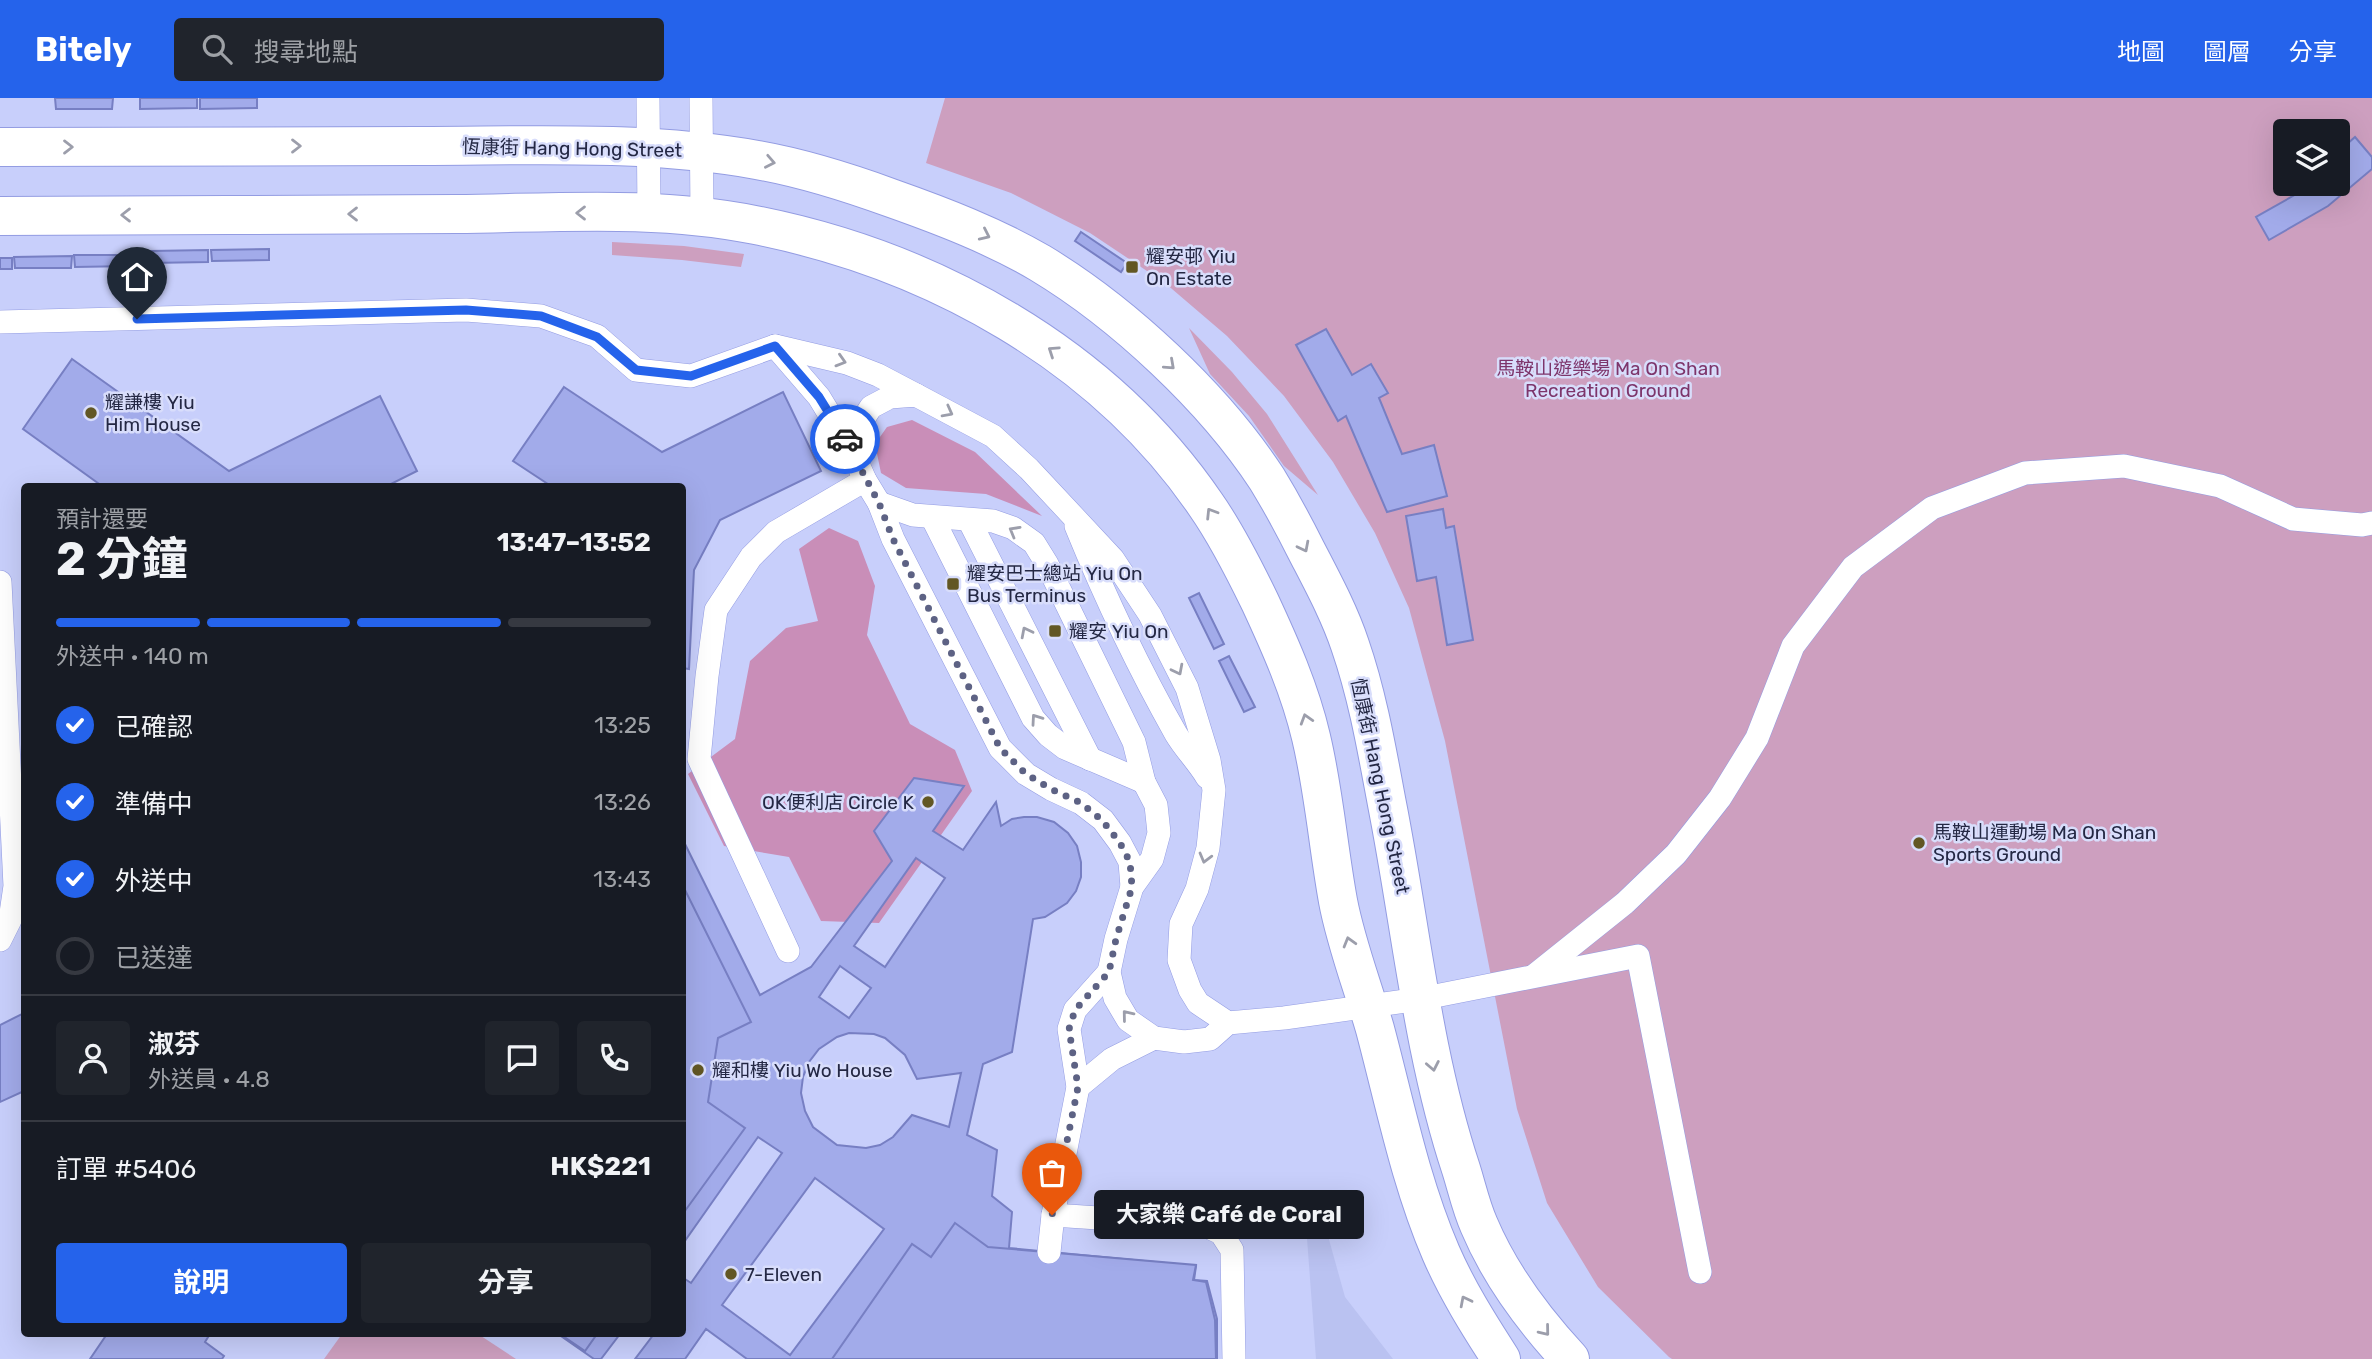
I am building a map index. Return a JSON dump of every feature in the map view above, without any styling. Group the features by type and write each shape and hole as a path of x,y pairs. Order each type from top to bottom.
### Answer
{"street":[{"name":"恆康街 Hang Hong Street","path":"0,147 562,144 702,152 800,168 921,208 984,234 1077,287 1180,375 1217,415 1267,479 1326,589 1350,643 1371,718 1396,848 1420,999 1436,1082 1454,1149 1478,1223 1499,1265 1522,1303 1570,1359"},
{"path":"0,216 702,216 821,240 886,261 984,308 1074,365 1148,432 1208,507 1240,561 1294,680 1311,737 1339,906 1369,1007 1403,1144 1441,1253 1469,1310 1501,1359"}],"lane":[{"path":"648,98 649,214"},
{"path":"701,98 702,216"},
{"path":"0,322 466,310 541,316 597,337 636,370 691,376 775,346 847,363 916,395 993,436 1029,469 1113,559 1150,615 1187,688 1209,760 1214,790 1208,848 1197,889 1181,924 1179,960 1198,1003 1228,1023"},
{"path":"775,346 819,397 853,453 879,503 893,539 1000,748 1026,774 1081,803 1102,820 1120,843 1130,862 1132,887"},
{"path":"853,453 856,430 871,407 890,397 916,395"},
{"path":"1533,977 1625,903 1676,853 1720,798 1757,738 1793,646 1853,567 1932,508 2025,473 2123,466 2220,486 2293,519 2362,525 2372,523"},
{"path":"788,951 699,759 716,610 751,557 776,532 865,480"},
{"path":"879,503 896,510 932,517 993,521 1013,528 1034,543 1134,742 1144,782 1156,805 1159,833 1152,859 1132,887 1109,972 1115,998 1128,1020 1154,1038 1184,1042 1210,1039 1228,1023 1420,999 1638,956 1700,1272"},
{"path":"1070,514 1095,573 1160,705 1178,738 1198,762 1214,790"},
{"path":"932,517 1033,718 1048,735 1065,748 1144,782"},
{"path":"969,520 1090,759"},
{"path":"0,582 15,886 10,919 0,940"},
{"path":"1049,1252 1052,1215 1078,1087 1069,1029 1075,1010 1109,972"},
{"path":"1078,1087 1112,1059 1154,1038"},
{"path":"1052,1215 1203,1225 1221,1233 1231,1250 1234,1359"}],"shaded area":[{"path":"912,420 975,452 1042,516 986,494 906,488 881,473 875,444 887,427"},
{"path":"829,528 858,541 875,586 867,635 910,724 955,750 972,791 879,923 821,921 789,857 724,846 688,774 735,739 750,661 786,628 818,621 799,549"},
{"path":"1323,1218 1345,1297 1393,1359 1316,1359 1306,1225"}],"green space":[{"name":"馬鞍山遊樂場 Ma On Shan Recreation Ground","path":"945,98 2372,98 2372,1359 1669,1357 1598,1287 1547,1203 1517,1109 1445,741 1409,608 1375,533 1333,462 1284,396 1227,336 1165,283 1090,233 1011,193 926,163"},
{"path":"612,242 684,246 744,254 741,267 612,255"},
{"path":"1189,328 1232,372 1267,414 1318,495 1284,466 1249,416 1210,374"},
{"path":"340,1337 483,1337 516,1359 324,1359"}],"building":[{"path":"55,98 113,98 112,109 56,109"},
{"path":"140,98 197,98 197,108 140,109"},
{"path":"200,98 257,98 257,108 200,109"},
{"path":"2355,137 2372,157 2372,169 2350,188 2350,141"},
{"path":"2293,196 2340,196 2328,206 2269,240 2256,217"},
{"path":"1081,232 1127,263 1121,272 1075,241"},
{"path":"269,249 269,260 212,261 211,250"},
{"path":"208,250 208,262 150,263 151,251"},
{"path":"74,255 132,255 131,266 75,267"},
{"path":"72,256 71,268 15,268 14,257"},
{"path":"0,258 12,258 12,269 0,269"},
{"path":"1326,329 1352,375 1371,364 1388,393 1379,398 1402,454 1434,445 1447,496 1387,512 1346,416 1338,421 1296,345"},
{"name":"耀謙樓 Yiu Him House","path":"72,359 229,471 380,396 417,471 393,483 98,483 23,429"},
{"path":"564,387 662,452 783,392 821,471 720,520 694,570 689,669 686,669 686,483 546,483 513,461"},
{"path":"1443,509 1446,528 1454,526 1473,640 1447,645 1436,577 1417,581 1406,516"},
{"path":"1199,593 1224,644 1214,649 1189,598"},
{"path":"1229,656 1255,707 1244,712 1219,661"},
{"path":"914,778 964,786 933,831 963,850 996,802 1001,826 1012,819 1037,817 1054,822 1068,833 1077,846 1081,877 1076,891 1067,903 1045,917 1033,919 1012,1052 983,1064 967,1135 997,1150 992,1196 1012,1212 1009,1248 1196,1266 1194,1280 1207,1281 1217,1319 1217,1359 747,1359 706,1329 685,1359 635,1359 652,1337 686,1337 686,1280 691,1283 782,1153 758,1137 686,1239 686,846 760,995 811,967 892,861 874,831","holes":["916,858 945,878 885,967 854,946","840,966 871,988 849,1018 819,997","849,1033 874,1034 885,1038 905,1055 917,1079 961,1073 949,1127 912,1115 893,1137 880,1145 866,1148 837,1145 813,1127 805,1111 801,1093 803,1077 809,1062 819,1049 837,1037","815,1178 884,1229 790,1355 722,1305"]},
{"name":"耀和樓 Yiu Wo House","path":"686,892 751,1022 718,1038 708,1102 745,1128 686,1209"},
{"path":"21,1014 21,1092 0,1102 0,1025"},
{"path":"955,1223 988,1247 1196,1265 1193,1280 1206,1282 1215,1320 1216,1359 832,1359 912,1244 931,1257"},
{"path":"105,1337 208,1337 205,1342 224,1356 222,1359 90,1359"},
{"path":"562,1337 618,1337 601,1359 594,1359"},
{"path":"564,1337 595,1337 585,1351"}],"way so far":[{"path":"845,439 1000,748 1026,774 1081,803 1102,820 1120,843 1130,862 1132,887 1109,972 1075,1010 1069,1029 1078,1087 1052,1215"}],"place":[{"name":"耀安邨 Yiu On Estate","path":"1132,267"},
{"name":"耀謙樓 Yiu Him House","path":"91,413"},
{"name":"耀安巴士總站 Yiu On Bus Terminus","path":"953,584"},
{"name":"耀安 Yiu On","path":"1055,631"},
{"name":"OK便利店 Circle K","path":"928,802"},
{"name":"馬鞍山運動場 Ma On Shan Sports Ground","path":"1919,843"},
{"name":"耀和樓 Yiu Wo House","path":"698,1070"},
{"name":"大家樂 Café de Coral","path":"1052,1215"},
{"name":"7-Eleven","path":"731,1274"}],"route":[{"path":"137,319 466,310 541,316 597,337 636,370 691,376 775,346 819,397 845,439"}]}
